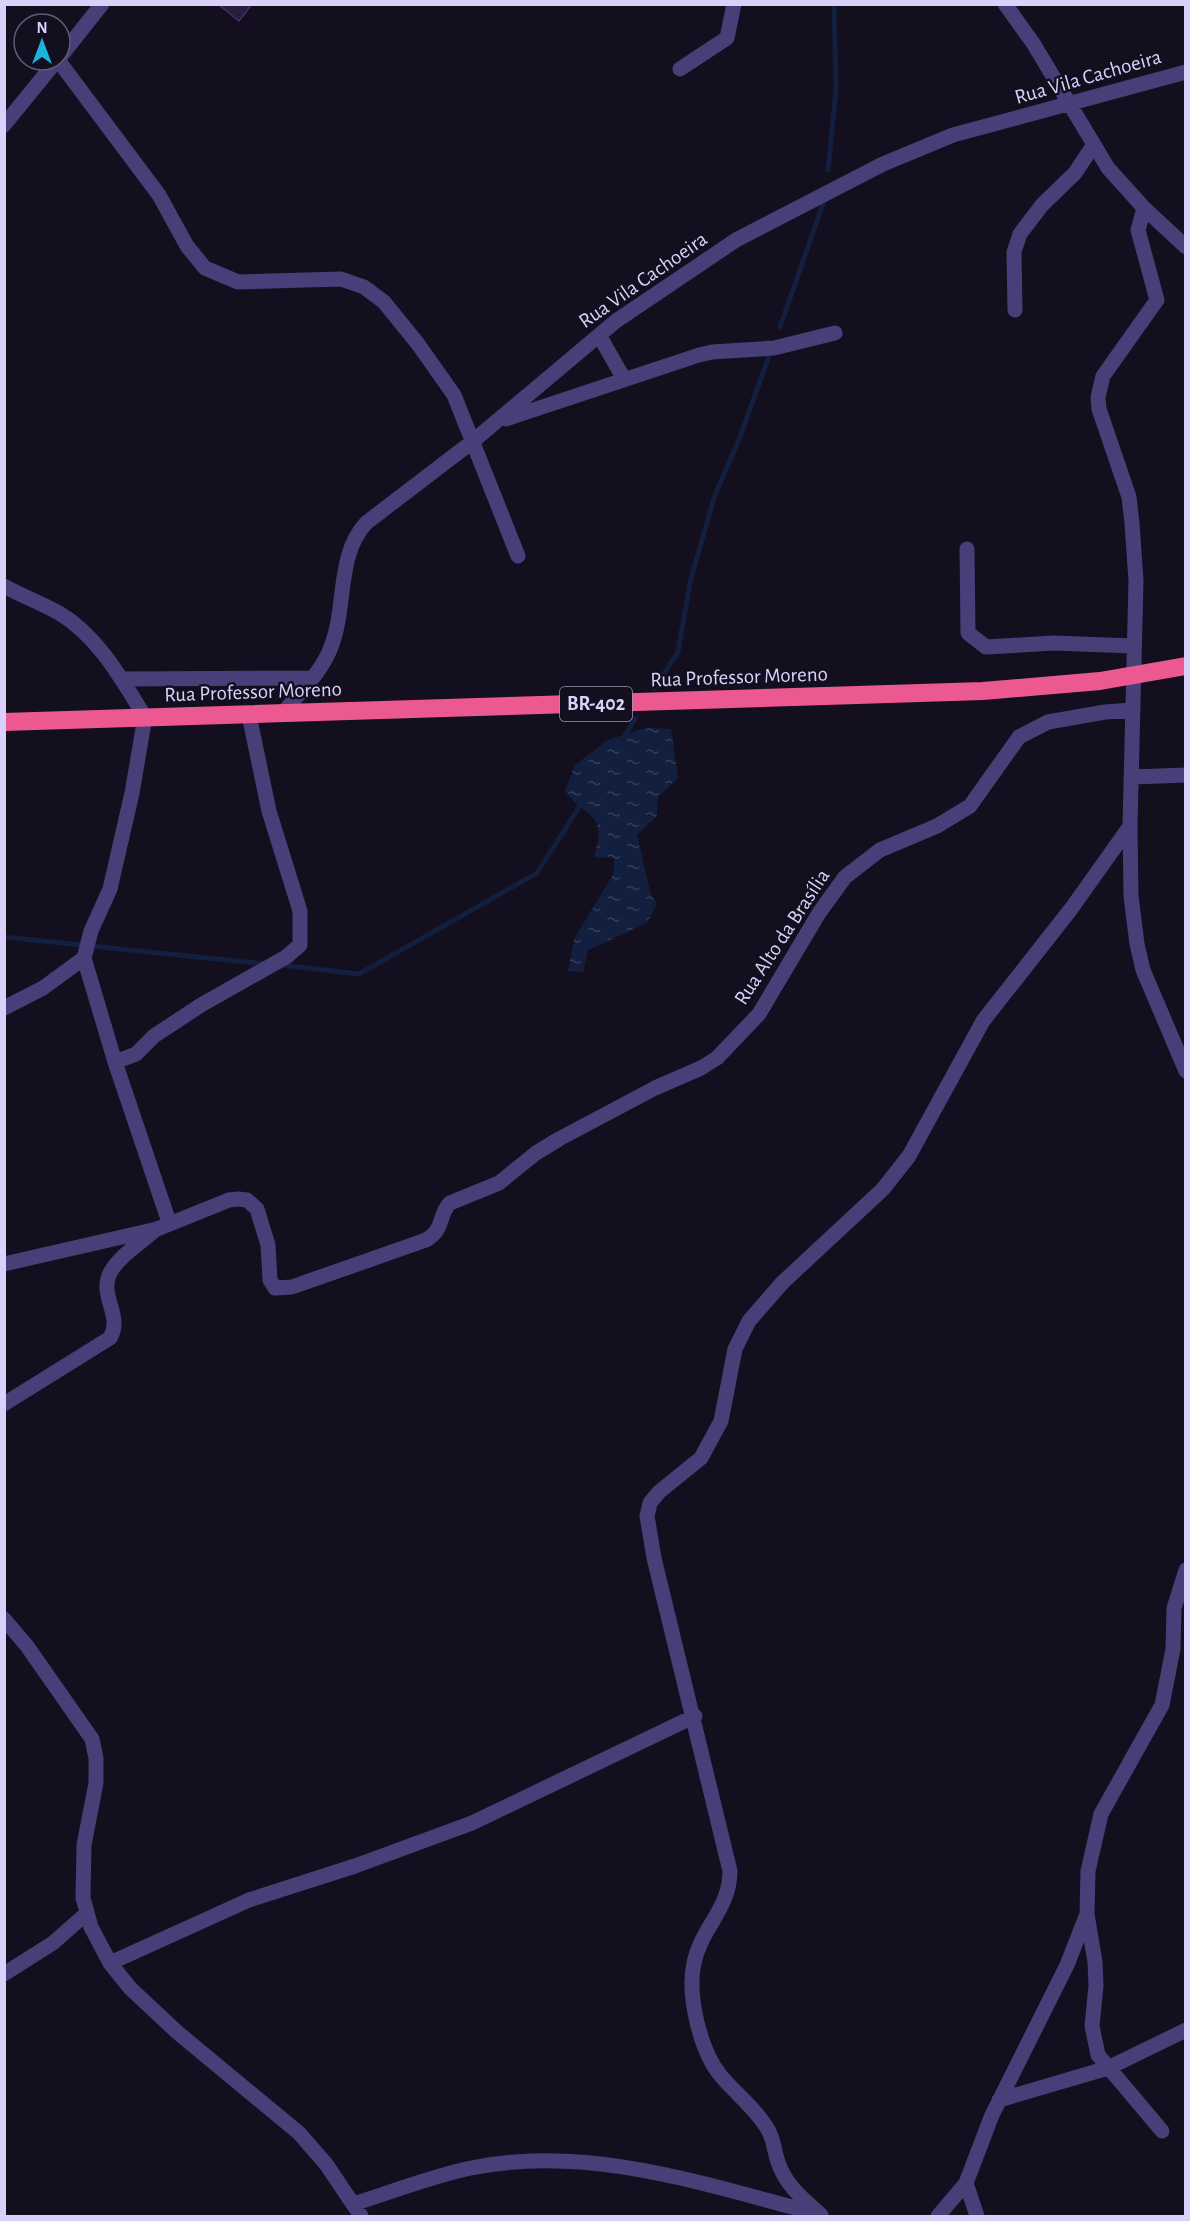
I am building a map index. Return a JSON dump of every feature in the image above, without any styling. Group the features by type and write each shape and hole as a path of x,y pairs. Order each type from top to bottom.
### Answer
{"highway":[{"name":"Rua Professor Moreno","path":"4,722 982,691 1133,676 1185,666"}],"street":[{"path":"72,42 102,4"},
{"path":"680,69 727,38 734,4"},
{"path":"1005,4 1033,44 1093,146 1144,208 1185,246"},
{"path":"4,125 47,72"},
{"path":"68,72 159,195 187,246 205,268 238,282 341,279 364,287 384,302 454,396 518,556"},
{"name":"Rua Vila Cachoeira","path":"282,714 324,661 332,645 348,552 357,532 366,522 497,422 599,335 736,240 883,164 952,135 1185,72"},
{"path":"1015,310 1014,252 1020,234 1042,205 1075,173 1093,146"},
{"path":"1144,208 1138,230 1157,300 1103,376 1098,397 1099,409 1129,497 1136,581 1130,826 1131,896 1137,944 1143,970 1178,1032 1185,1071"},
{"path":"497,422 712,352 761,350 835,333"},
{"path":"599,335 624,379"},
{"path":"967,549 968,633 986,647 1054,643 1134,646"},
{"path":"4,586 59,614 78,627 121,679 145,717 132,793 111,890 92,931 84,958 163,1225"},
{"path":"121,679 311,678"},
{"name":"Rua Alto da Brasília","path":"163,1225 229,1200 247,1200 257,1209 264,1228 272,1285 282,1288 292,1287 426,1240 440,1228 448,1205 499,1183 536,1153 559,1139 655,1088 702,1068 717,1058 759,1014 819,913 845,877 880,850 938,826 970,806 1019,737 1048,722 1105,712 1133,710"},
{"path":"115,1062 136,1054 154,1036 201,1005 286,957 300,945 300,911 268,811 249,715"},
{"path":"1132,777 1185,775"},
{"path":"824,2216 784,2179 768,2130 720,2075 707,2054 700,2033 693,1990 693,1965 698,1947 726,1899 730,1887 730,1870 695,1716 654,1558 648,1516 650,1503 659,1492 702,1458 721,1420 735,1349 749,1321 782,1283 883,1189 909,1156 983,1021 1071,909 1130,826"},
{"path":"4,1008 44,988 84,958"},
{"path":"4,1264 163,1225"},
{"path":"4,1404 110,1338 115,1324 108,1298 108,1279 116,1265 163,1225"},
{"path":"1162,2132 1098,2055 1094,2043 1092,2026 1096,1986 1092,1936 1087,1914 1088,1871 1101,1814 1162,1705 1173,1649 1174,1608 1185,1570"},
{"path":"4,1618 27,1646 92,1739 96,1758 96,1783 84,1845 82,1879 87,1913 110,1963 130,1988 177,2032 299,2133 326,2164 357,2210 472,2168 535,2162 634,2169 678,2177 824,2216"},
{"path":"110,1963 249,1900 356,1866 472,1823 695,1716"},
{"path":"4,1974 53,1943 87,1913"},
{"path":"938,2217 966,2183 999,2100 1067,1965 1087,1914"},
{"path":"999,2100 1108,2068 1185,2030"},
{"path":"966,2183 977,2217"}],"water":[{"path":"645,728 671,729 678,778 658,797 657,816 637,835 651,895 657,904 647,923 588,950 583,972 568,971 574,939 614,873 614,858 594,857 598,842 597,823 565,791 575,765 608,740"}],"building":[{"path":"218,4 252,4 239,21"}],"waterway":[{"path":"828,170 836,90 834,4"},
{"path":"780,327 824,201"},
{"path":"654,689 678,652 690,582 715,495 740,437 769,356"},
{"path":"622,740 635,719"},
{"path":"281,965 359,974 537,873 583,801"},
{"path":"4,937 265,964"}]}
